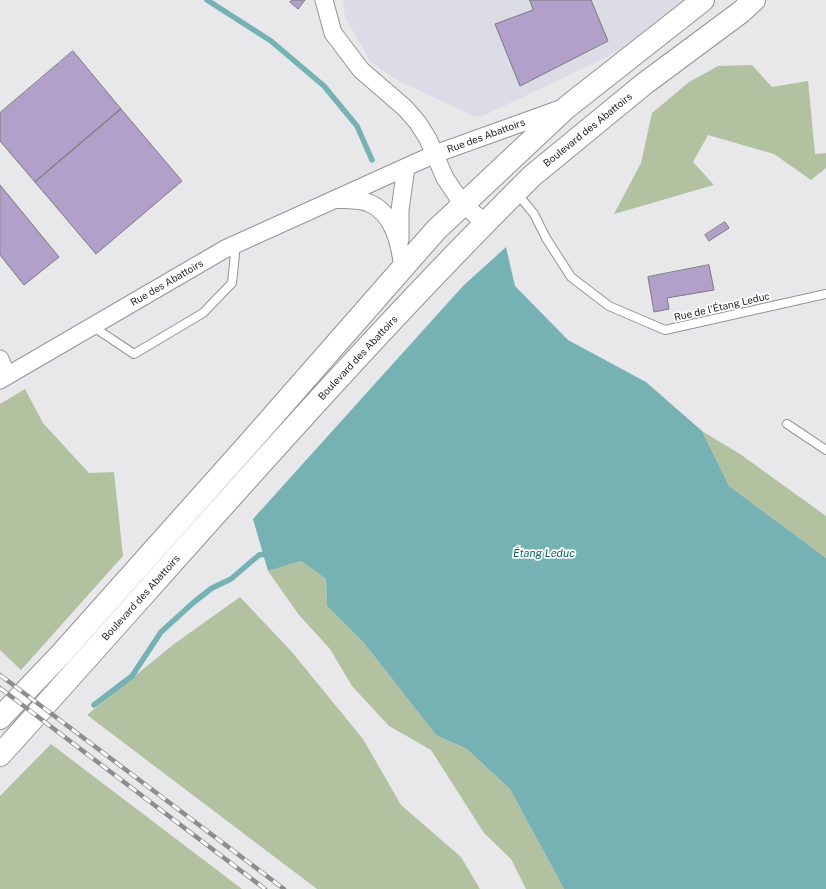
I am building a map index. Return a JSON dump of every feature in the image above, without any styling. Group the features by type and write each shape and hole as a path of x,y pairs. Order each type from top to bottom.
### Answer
{"street":[{"path":"324,0 334,33 361,70 409,113 428,139 445,178 463,204 485,223"},
{"path":"0,718 72,642 436,230 567,107 703,0"},
{"name":"Boulevard des Abattoirs","path":"0,755 270,454 459,249 532,176 644,84 741,12 754,0"},
{"name":"Rue des Abattoirs","path":"0,359 4,378 236,244 435,154 567,107"},
{"name":"Rue des Abattoirs","path":"404,268 400,244 400,210 406,167"},
{"name":"Rue des Abattoirs","path":"333,199 368,202 379,209 386,216 400,244"}],"lane":[{"name":"Rue de l'Étang Leduc","path":"516,192 534,214 546,238 571,277 608,306 666,330 826,294"},
{"path":"92,326 134,354 203,314 232,283 236,244"},
{"path":"787,424 826,450"}],"shaded area":[{"path":"343,0 692,0 613,54 483,116 473,116 393,78 370,61 345,17"}],"green space":[{"path":"752,65 772,87 808,81 815,154 826,153 826,168 811,180 774,154 708,135 693,162 714,185 614,214 641,163 652,113 689,82 718,66"},
{"path":"25,389 43,423 89,473 114,472 123,556 21,670 0,650 0,404"},
{"path":"702,431 740,454 826,516 826,558 729,486"},
{"path":"301,561 326,579 327,606 364,643 436,735 467,749 510,789 564,889 526,889 511,859 484,833 431,750 389,726 352,686 330,649 299,615 268,571"},
{"path":"240,597 291,651 363,739 401,805 461,857 480,889 317,889 87,715 174,644"},
{"path":"51,744 242,889 0,889 0,796"}],"water":[{"name":"Étang Leduc","path":"506,247 515,286 568,340 646,382 702,431 729,486 826,558 826,889 564,889 510,789 467,749 436,735 364,643 327,606 326,579 301,561 268,571 253,519 463,286"}],"building":[{"path":"292,0 305,0 298,9 290,2"},
{"path":"530,0 591,0 608,41 520,86 495,24 533,10"},
{"path":"73,51 121,109 35,182 0,141 0,113"},
{"path":"121,109 182,181 96,254 35,182"},
{"path":"0,185 59,257 24,285 0,255"},
{"path":"725,222 729,228 709,241 705,235"},
{"path":"709,265 714,290 667,298 669,309 654,312 648,277"}],"waterway":[{"path":"207,0 271,41 324,86 357,126 372,160"},
{"path":"94,705 132,676 161,632 194,602 212,588 231,579 259,555 269,554"}],"railway":[{"path":"0,675 284,889"},
{"path":"0,688 265,889"}]}
